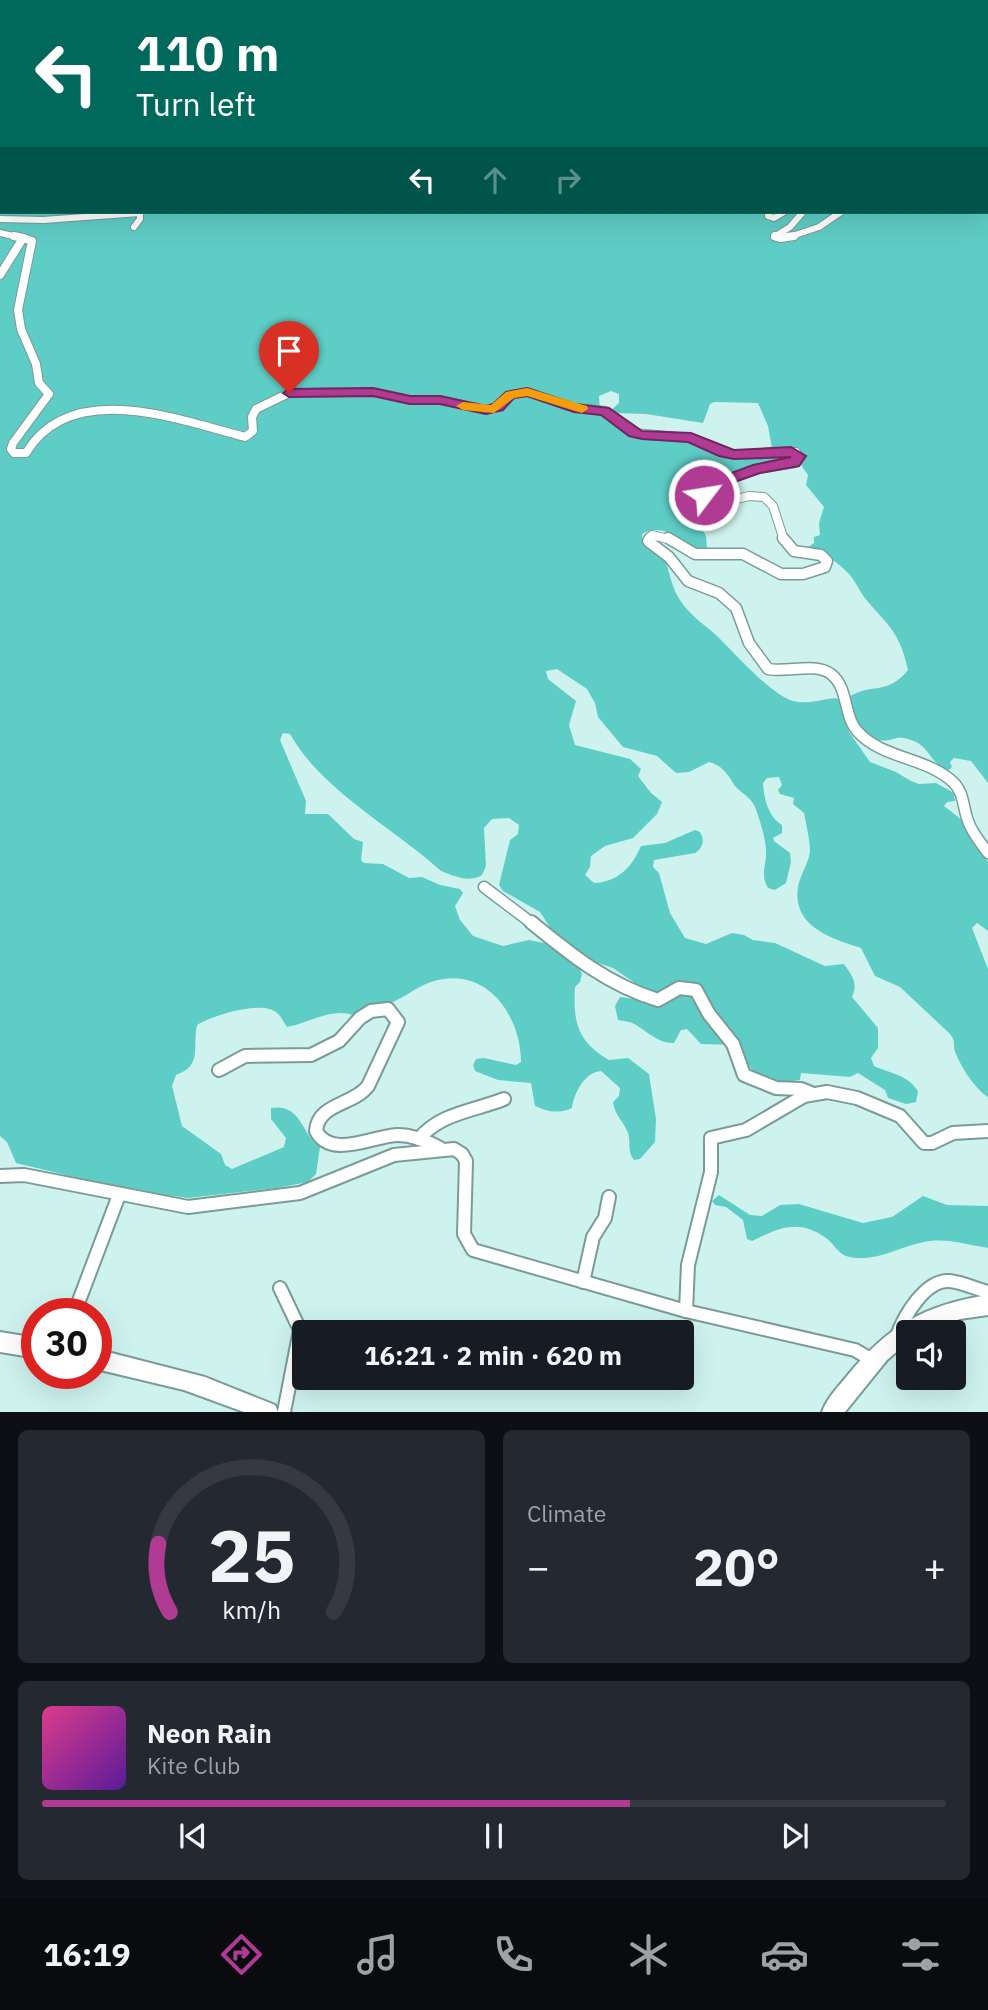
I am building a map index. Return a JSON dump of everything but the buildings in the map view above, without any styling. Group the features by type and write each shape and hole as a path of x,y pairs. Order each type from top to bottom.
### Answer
{"main road":[{"path":"924,1320 942,1313 988,1305"},
{"path":"832,1412 872,1360 896,1338"},
{"path":"0,1342 21,1345"},
{"path":"112,1362 156,1372 244,1401 268,1412"}],"street":[{"path":"0,219 43,220 126,214"},
{"path":"134,227 140,214"},
{"path":"768,214 774,218 783,214"},
{"path":"801,214 790,227 774,237 785,239 805,233 839,214"},
{"path":"0,233 33,243 18,310 21,329 36,364 39,383 49,394 13,443 11,449 14,453 26,453 35,438 55,424 88,411 129,409 245,437 253,432 252,417 256,409 276,397 299,391 361,391 390,394 410,400 440,400 486,410 498,407 510,395 527,392 574,408 605,411 633,433 691,438 723,453 734,455 796,452 799,456 795,463 758,468 707,487 704,495 707,500 719,504 756,495 765,497 771,504 787,546 796,552 821,555 827,561 825,568 789,575 769,570 751,557 737,552 711,556 693,553 665,534 652,535 648,541 669,556 688,581 719,593 736,608 749,643 768,669 787,673 814,670 830,673 841,690 851,720 861,735 938,771 952,781 962,797 969,826 988,853"},
{"path":"0,275 23,239"},
{"path":"484,887 524,914 580,961 619,985 658,1000 679,988 696,990 702,996 709,1014 733,1044 744,1075 776,1088 837,1094 874,1105 908,1122 924,1143 932,1143 953,1133 988,1131"},
{"path":"219,1070 245,1056 311,1055 339,1041 360,1018 371,1011 388,1009 398,1022 397,1030 377,1065 372,1082 359,1095 325,1113 316,1125 316,1134 322,1141 332,1145 346,1145 391,1133 419,1139 440,1148"},
{"path":"685,1311 688,1265 710,1172 712,1138 746,1130 811,1093"},
{"path":"419,1139 423,1132 446,1117 489,1107 504,1099"},
{"path":"0,1176 24,1175 187,1207 286,1195 320,1186 384,1157 440,1148 454,1149 462,1154 466,1161 464,1234 473,1250 685,1311 855,1350 872,1360"},
{"path":"80,1298 119,1195"},
{"path":"583,1282 593,1237 605,1218 609,1197"},
{"path":"903,1320 933,1284 949,1281 988,1292"},
{"path":"280,1288 300,1330 284,1412"}],"shaded area":[{"path":"0,214 988,214 988,783 971,761 954,758 950,762 952,767 949,770 935,762 916,742 903,738 884,741 872,738 861,729 849,697 865,690 886,686 900,678 908,670 902,648 894,632 865,599 849,574 826,553 807,548 814,543 814,537 820,535 819,523 824,507 806,485 808,475 801,465 802,453 794,448 772,448 768,426 758,403 714,402 710,404 703,423 646,414 615,413 611,410 619,403 619,394 611,391 599,396 600,414 633,437 689,442 730,458 795,456 793,460 755,466 700,487 700,502 694,513 706,536 707,550 699,552 680,538 657,530 642,534 644,543 665,559 675,591 687,609 766,684 798,702 836,698 849,732 870,762 919,784 936,783 954,793 955,801 947,802 944,806 962,820 988,862 988,931 977,923 972,928 988,969 988,1097 965,1071 949,1033 900,987 875,976 861,948 826,935 807,921 801,912 798,887 809,856 809,837 804,813 793,804 794,798 780,794 778,790 782,785 779,777 767,778 763,783 768,807 773,817 782,825 782,833 773,838 774,841 790,853 791,862 786,883 775,890 768,888 765,880 765,844 755,807 723,770 709,762 689,772 676,773 657,756 623,747 598,717 595,703 587,689 557,669 546,671 548,679 576,701 569,725 575,745 630,759 641,769 638,776 662,802 657,814 633,838 605,846 591,856 590,867 585,875 594,883 610,880 629,867 641,846 665,843 695,830 700,832 703,841 698,851 654,860 653,867 659,873 670,913 685,938 706,944 732,933 775,943 825,966 844,964 854,980 852,997 878,1028 878,1048 871,1058 874,1066 909,1081 918,1091 916,1102 906,1104 888,1098 885,1090 858,1073 850,1077 801,1073 800,1080 768,1080 754,1072 738,1045 701,1044 687,1029 681,1030 674,1043 669,1043 659,1040 634,1024 618,1020 615,1006 620,997 640,1000 648,992 613,968 586,959 553,932 540,912 503,891 499,885 510,840 518,834 519,825 509,818 492,819 484,828 486,866 482,875 467,879 456,877 441,871 339,791 320,773 290,734 283,733 280,740 306,801 305,814 328,814 354,839 363,842 361,860 364,863 383,864 409,878 422,877 440,885 460,889 463,893 455,906 460,920 473,936 503,946 529,940 549,944 579,968 582,974 575,987 575,1010 579,1030 590,1046 609,1060 628,1058 649,1074 656,1119 655,1142 640,1159 634,1160 628,1133 615,1111 613,1102 619,1096 620,1088 601,1071 590,1075 581,1084 572,1108 558,1112 535,1106 531,1083 498,1080 475,1071 473,1065 476,1059 484,1058 516,1065 521,1062 520,1046 516,1030 500,1002 476,983 461,979 437,980 389,1003 366,1008 356,1016 347,1013 330,1014 287,1027 278,1014 270,1009 249,1008 213,1017 197,1025 193,1061 176,1075 172,1086 182,1126 221,1154 225,1165 232,1169 284,1147 286,1138 271,1119 271,1108 289,1110 320,1147 316,1174 308,1182 188,1198 124,1189 16,1163 7,1142 0,1136"},
{"path":"719,1195 750,1215 762,1216 780,1205 799,1204 863,1223 892,1217 923,1196 947,1205 988,1206 988,1248 930,1241 878,1256 857,1258 843,1255 829,1240 816,1232 797,1227 780,1229 752,1241 747,1239 743,1220 726,1207 715,1205 712,1201"}],"slow traffic":[{"path":"463,406 494,409 506,397 527,392 582,409"}],"route":[{"path":"289,393 373,392 410,400 440,400 486,410 498,407 510,395 527,392 574,408 605,411 633,433 691,438 723,453 734,455 791,451 799,456 795,463 758,468 707,487 704,495"}]}
